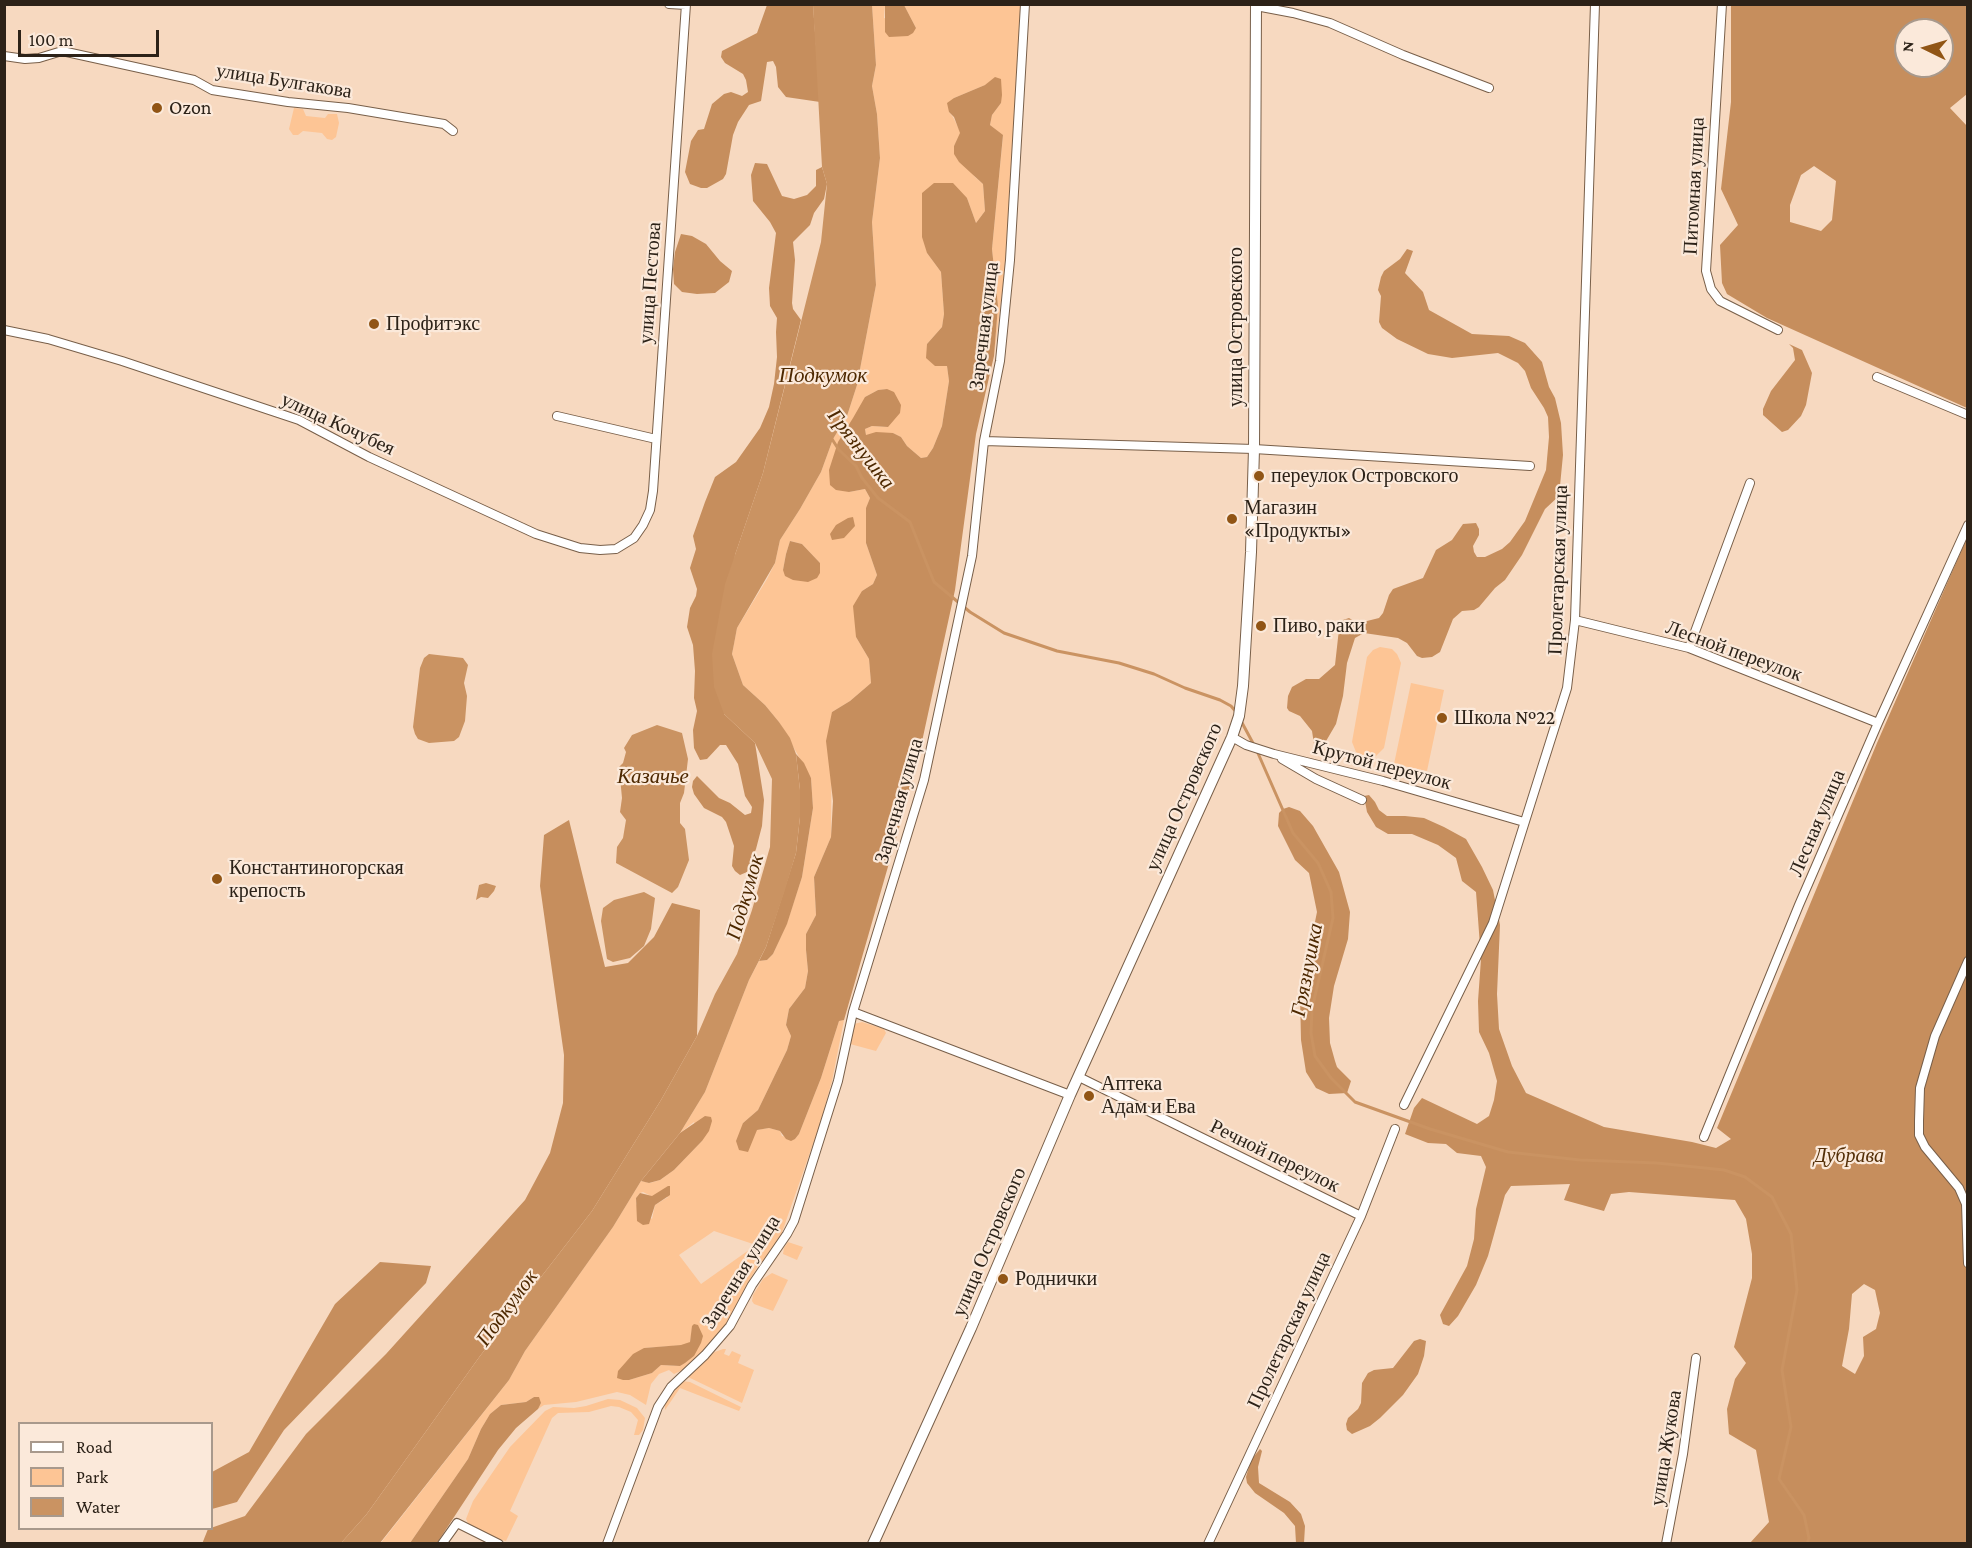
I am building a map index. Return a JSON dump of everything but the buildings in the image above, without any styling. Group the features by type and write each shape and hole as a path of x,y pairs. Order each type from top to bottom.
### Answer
{"street":[{"path":"669,4 686,5"},
{"name":"Заречная улица","path":"607,1544 658,1407 671,1387 705,1355 730,1326 752,1285 794,1221 838,1081 853,1012 924,780 972,556 984,441 1000,361 1025,4"},
{"name":"Пролетарская улица","path":"1404,1105 1492,923 1567,688 1575,620 1595,4"},
{"name":"Питомная улица","path":"1722,4 1706,271 1711,289 1720,301 1778,330"},
{"name":"улица Пестова","path":"616,549 634,538 650,510 686,5"},
{"path":"1256,5 1330,23 1403,55 1489,88"},
{"name":"улица Островского","path":"873,1544 976,1318 1070,1095 1234,733 1242,703 1251,552 1254,449 1256,5"},
{"name":"улица Булгакова","path":"4,56 39,58 62,51 194,80 212,90 423,120 444,124 453,131"},
{"name":"улица Кочубея","path":"4,330 48,339 122,361 299,420 369,457 536,534 580,548 616,549"},
{"path":"1877,377 1968,416"},
{"path":"557,416 656,439"},
{"path":"984,441 1254,449 1530,466"},
{"path":"1689,648 1750,483"},
{"name":"Лесная улица","path":"1704,1137 1796,913 1878,723 1968,525"},
{"name":"Лесной переулок","path":"1575,620 1689,648 1878,723"},
{"name":"Крутой переулок","path":"1234,733 1246,745 1274,754 1383,781 1524,822"},
{"path":"1274,754 1316,779 1362,800"},
{"path":"1968,961 1935,1036 1920,1088 1919,1135 1925,1147 1959,1188 1966,1204 1968,1263"},
{"path":"853,1012 1070,1095"},
{"name":"Речной переулок","path":"1079,1077 1361,1216"},
{"name":"Пролетарская улица","path":"1208,1544 1361,1216 1395,1129"},
{"name":"улица Жукова","path":"1666,1544 1683,1455 1696,1358"},
{"path":"442,1544 457,1523 499,1544"}],"green space":[{"path":"767,5 813,5 820,102 786,97 778,87 776,67 773,61 767,62 761,101 749,105 738,122 723,179 707,188 690,184 685,172 691,141 698,130 704,129 712,104 724,94 731,92 742,96 748,92 743,74 725,63 721,57 722,51 757,33"},
{"path":"872,5 885,5 884,18 916,28 904,5 1021,5 1005,270 994,356 998,306 992,249 1003,136 990,125 992,115 1001,103 985,85 954,98 949,112 961,133 954,146 975,177 983,184 985,211 976,223 967,198 927,253 941,272 944,314 942,327 927,344 947,366 949,381 942,426 927,457 921,458 907,446 901,437 893,433 866,435 865,429 872,426 888,427 887,389 878,390 865,397 849,492 865,489 870,498 866,509 866,543 877,575 873,584 862,591 856,637 869,659 871,683 850,701 832,712 831,837 814,877 816,915 806,934 808,971 805,988 789,1009 786,1025 791,1036 787,1050 758,1110 743,1123 751,1140 756,1130 769,1128 780,1131 782,1136 795,1139 821,1078 839,1021 844,1020 832,1081 820,1124 780,1238 772,1253 758,1266 733,1313 710,1348 687,1368 674,1374 669,1370 659,1374 651,1384 646,1405 630,1395 617,1392 576,1402 544,1405 538,1409 541,1403 534,1397 526,1402 501,1405 490,1414 468,1459 410,1543 380,1544 509,1380 525,1351 613,1227 641,1181 650,1183 660,1180 674,1170 702,1141 694,1122 680,1133 705,1092 749,980 759,961 767,960 773,954 787,923 802,877 813,808 811,778 779,722 765,705 743,685 732,654 737,628 775,563 780,540 821,472 833,439 847,416 857,385 876,285 872,222 880,158 877,114 872,86 876,65","holes":["790,541 802,544 820,563 783,570","640,1193 668,1197 655,1205 652,1219 636,1204 636,1198","714,1231 756,1245 701,1284 679,1255","692,1330 694,1356 680,1366 661,1365 652,1373 629,1380 644,1348 686,1345 690,1342"]},
{"path":"885,5 904,5 916,28 913,33 908,36 889,37 885,32"},
{"path":"1731,5 1967,5 1967,94 1950,108 1967,126 1967,408 1767,318 1727,294 1722,283 1720,245 1738,225 1721,189 1731,102","holes":["1814,166 1836,181 1832,220 1821,231 1790,222 1790,205 1801,175"]},
{"path":"995,77 1001,79 1002,95 1001,103 992,115 990,125 1003,135 992,249 998,306 994,356 976,434 955,590 916,769 844,1020 839,1021 821,1078 799,1134 791,1141 786,1139 780,1131 769,1128 757,1130 748,1152 739,1150 736,1141 743,1123 758,1110 787,1050 791,1036 786,1025 789,1009 805,988 808,971 806,934 816,915 814,877 831,837 833,801 826,741 832,712 850,701 871,683 869,659 856,637 853,606 862,591 873,584 877,575 866,543 866,508 870,498 865,489 849,492 836,490 830,485 829,470 838,442 865,397 878,390 887,389 894,392 901,405 900,413 888,427 872,426 865,429 866,435 876,432 893,433 901,437 907,446 921,458 927,457 933,448 942,426 949,381 947,366 935,366 926,358 927,344 942,327 944,314 941,272 927,253 922,237 922,193 934,183 953,183 967,198 976,223 985,211 983,184 959,162 954,154 954,146 960,133 947,103 985,85"},
{"path":"294,108 303,109 306,116 325,118 328,114 337,114 339,123 336,137 332,140 327,139 322,133 303,131 298,135 293,135 289,129"},
{"path":"755,163 767,164 782,196 794,199 807,195 816,186 816,170 822,167 827,184 824,199 814,213 810,225 793,242 795,260 792,303 793,309 801,320 763,473 735,555 724,714 755,743 764,800 762,826 756,849 747,872 740,875 732,866 734,846 726,822 722,817 704,808 692,787 697,776 719,798 730,803 745,815 751,813 752,807 745,796 738,764 726,745 720,745 707,759 700,760 694,748 693,730 697,711 694,698 695,671 693,645 687,627 690,608 697,589 690,568 696,549 693,536 705,502 715,477 736,462 760,428 769,407 774,384 777,318 770,306 769,288 776,233 753,201 751,175"},
{"path":"681,234 692,236 706,244 732,271 729,282 715,293 682,292 674,284 675,252"},
{"path":"1407,249 1413,251 1405,273 1423,292 1429,310 1472,334 1509,336 1525,343 1542,362 1561,423 1563,455 1559,496 1545,509 1522,555 1505,580 1479,607 1462,611 1453,619 1440,652 1432,657 1422,658 1417,656 1407,643 1398,638 1364,633 1355,638 1347,663 1343,696 1336,724 1322,748 1319,748 1314,744 1312,731 1300,716 1287,708 1288,696 1292,687 1306,679 1319,679 1335,665 1339,629 1343,620 1349,618 1354,621 1367,621 1379,618 1393,589 1423,578 1436,550 1452,540 1463,524 1476,523 1479,529 1479,535 1473,546 1477,557 1485,557 1502,549 1525,521 1546,470 1548,417 1531,388 1525,371 1518,363 1498,353 1452,358 1428,354 1397,339 1382,328 1379,322 1381,296 1378,290 1381,277 1384,271 1400,259"},
{"path":"1789,344 1802,350 1812,373 1806,405 1801,416 1788,430 1782,432 1763,415 1763,409 1771,391 1795,360 1793,348"},
{"path":"853,517 855,526 844,538 832,540 830,534 836,525"},
{"name":"Дубрава","path":"1967,538 1967,1543 1750,1543 1769,1522 1756,1450 1729,1434 1727,1409 1735,1379 1746,1363 1734,1347 1752,1278 1752,1254 1746,1219 1735,1200 1629,1192 1611,1194 1604,1211 1564,1200 1570,1184 1511,1186 1505,1195 1488,1256 1476,1285 1458,1316 1449,1326 1443,1324 1440,1315 1467,1266 1474,1239 1476,1209 1486,1167 1481,1156 1457,1153 1446,1144 1428,1143 1405,1134 1414,1108 1422,1098 1477,1124 1489,1116 1494,1100 1497,1081 1489,1053 1479,1032 1478,1001 1481,959 1476,892 1462,881 1456,858 1438,845 1412,834 1388,834 1376,827 1367,812 1364,796 1369,795 1379,810 1387,816 1424,818 1466,839 1482,867 1493,890 1500,925 1497,994 1499,1029 1512,1066 1526,1093 1604,1127 1716,1148 1731,1139 1717,1128 1877,743","holes":["1864,1284 1875,1290 1880,1313 1876,1329 1863,1337 1864,1356 1855,1374 1842,1366 1849,1329 1852,1294"]},
{"path":"790,541 802,544 820,563 820,573 817,578 808,582 793,580 785,576 783,570"},
{"path":"1380,647 1392,649 1401,663 1384,748 1376,756 1367,757 1356,752 1352,742 1367,657 1373,650"},
{"path":"1411,683 1444,690 1427,771 1394,764"},
{"path":"796,754 804,763 811,778 813,808 802,877 787,924 773,954 767,960 759,961 766,947 796,853 800,790"},
{"path":"1289,807 1300,811 1313,826 1339,872 1350,912 1348,939 1334,986 1329,1018 1330,1043 1337,1067 1351,1081 1347,1093 1329,1094 1316,1088 1306,1072 1301,1040 1300,995 1317,912 1309,873 1295,860 1278,826 1279,813"},
{"path":"569,820 605,967 628,963 654,937 672,903 700,910 697,1036 661,1100 592,1211 480,1356 366,1515 341,1543 202,1544 208,1530 213,1530 213,1527 245,1516 306,1434 386,1354 525,1200 550,1153 563,1103 564,1055 540,886 544,835"},
{"path":"862,1022 884,1029 886,1033 876,1051 850,1044 848,1041 854,1024"},
{"path":"705,1116 711,1117 709,1131 674,1170 660,1180 649,1183 641,1181 680,1133"},
{"path":"670,1186 670,1195 655,1205 649,1224 643,1225 637,1221 636,1198 640,1193 652,1196"},
{"path":"788,1242 803,1247 797,1260 783,1254"},
{"path":"380,1262 431,1266 426,1283 284,1430 237,1502 213,1509 213,1471 249,1452 335,1304"},
{"path":"772,1273 788,1280 773,1311 754,1304 752,1301 763,1279"},
{"path":"694,1324 698,1325 703,1336 694,1356 685,1363 680,1366 661,1365 652,1373 629,1380 617,1378 618,1371 633,1354 644,1348 681,1345 690,1342"},
{"path":"1420,1339 1426,1341 1424,1356 1418,1374 1403,1395 1370,1426 1352,1434 1347,1430 1346,1424 1348,1418 1361,1403 1362,1383 1368,1373 1393,1368 1414,1341"},
{"path":"726,1349 724,1354 729,1356 732,1351 741,1355 738,1363 754,1370 742,1403 688,1377 712,1353"},
{"path":"682,1381 690,1382 741,1407 739,1411 680,1388 665,1410 665,1403"},
{"path":"539,1397 541,1403 538,1409 516,1428 498,1450 437,1543 410,1543 468,1459 490,1414 501,1405 526,1402"},
{"path":"608,1399 620,1400 637,1408 645,1418 643,1430 639,1435 634,1435 638,1420 631,1412 619,1407 611,1406 589,1412 558,1413 552,1418 510,1511 518,1516 506,1541 494,1538 469,1525 466,1519 473,1501 510,1447 545,1411 553,1407 586,1406"},
{"path":"1260,1449 1262,1451 1258,1467 1259,1483 1290,1502 1301,1514 1305,1526 1304,1543 1296,1543 1295,1526 1284,1513 1255,1493 1247,1483 1246,1477 1251,1460"}],"water":[{"name":"Подкумок","path":"813,5 872,5 876,65 872,86 877,114 880,158 872,222 876,285 857,385 847,416 833,439 821,472 780,540 775,563 737,628 732,654 743,685 765,705 779,722 790,738 796,754 800,817 796,853 785,890 766,947 749,980 705,1092 680,1133 641,1181 613,1227 525,1351 509,1380 380,1543 341,1543 366,1515 480,1356 592,1211 661,1100 697,1036 715,994 737,954 752,910 770,847 772,779 755,743 724,714 714,687 712,654 725,584 763,473 821,242 827,184 822,167"},
{"path":"429,654 463,658 468,665 464,683 467,696 465,721 459,737 454,741 429,743 418,739 415,734 413,727 420,668 424,658"},
{"name":"Казачье","path":"657,725 682,733 688,759 684,793 680,803 680,823 685,829 689,860 678,887 672,893 616,863 617,847 623,838 626,820 620,812 622,798 619,767 623,763 626,752 624,748 632,735"},
{"path":"486,883 496,886 494,891 488,898 481,897 476,900 479,885"},
{"path":"644,892 655,898 651,929 644,946 630,958 613,962 607,959 601,921 603,908 614,900"}],"waterway":[{"name":"Грязнушка","path":"830,436 839,450 856,466 862,478 878,498 910,522 934,582 970,612 1004,633 1057,651 1119,663 1154,674 1220,700 1231,706 1237,713"},
{"name":"Грязнушка","path":"1240,719 1254,745"},
{"name":"Грязнушка","path":"1257,751 1293,833 1318,863 1331,892 1333,918 1312,1009 1311,1033 1315,1056 1331,1078 1355,1102 1430,1129 1508,1152 1580,1160 1657,1163 1724,1170 1745,1177 1772,1197 1791,1234 1797,1290 1782,1370 1791,1427 1779,1479 1804,1515 1809,1538 1807,1544"}],"place":[{"name":"Ozon","path":"157,108"},
{"name":"Профитэкс","path":"374,324"},
{"name":"переулок Островского","path":"1259,476"},
{"name":"Магазин «Продукты»","path":"1232,519"},
{"name":"Пиво, раки","path":"1261,626"},
{"name":"Школа №22","path":"1442,718"},
{"name":"Константиногорская крепость","path":"217,879"},
{"name":"Аптека Адам и Ева","path":"1089,1096"},
{"name":"Роднички","path":"1003,1279"}]}
